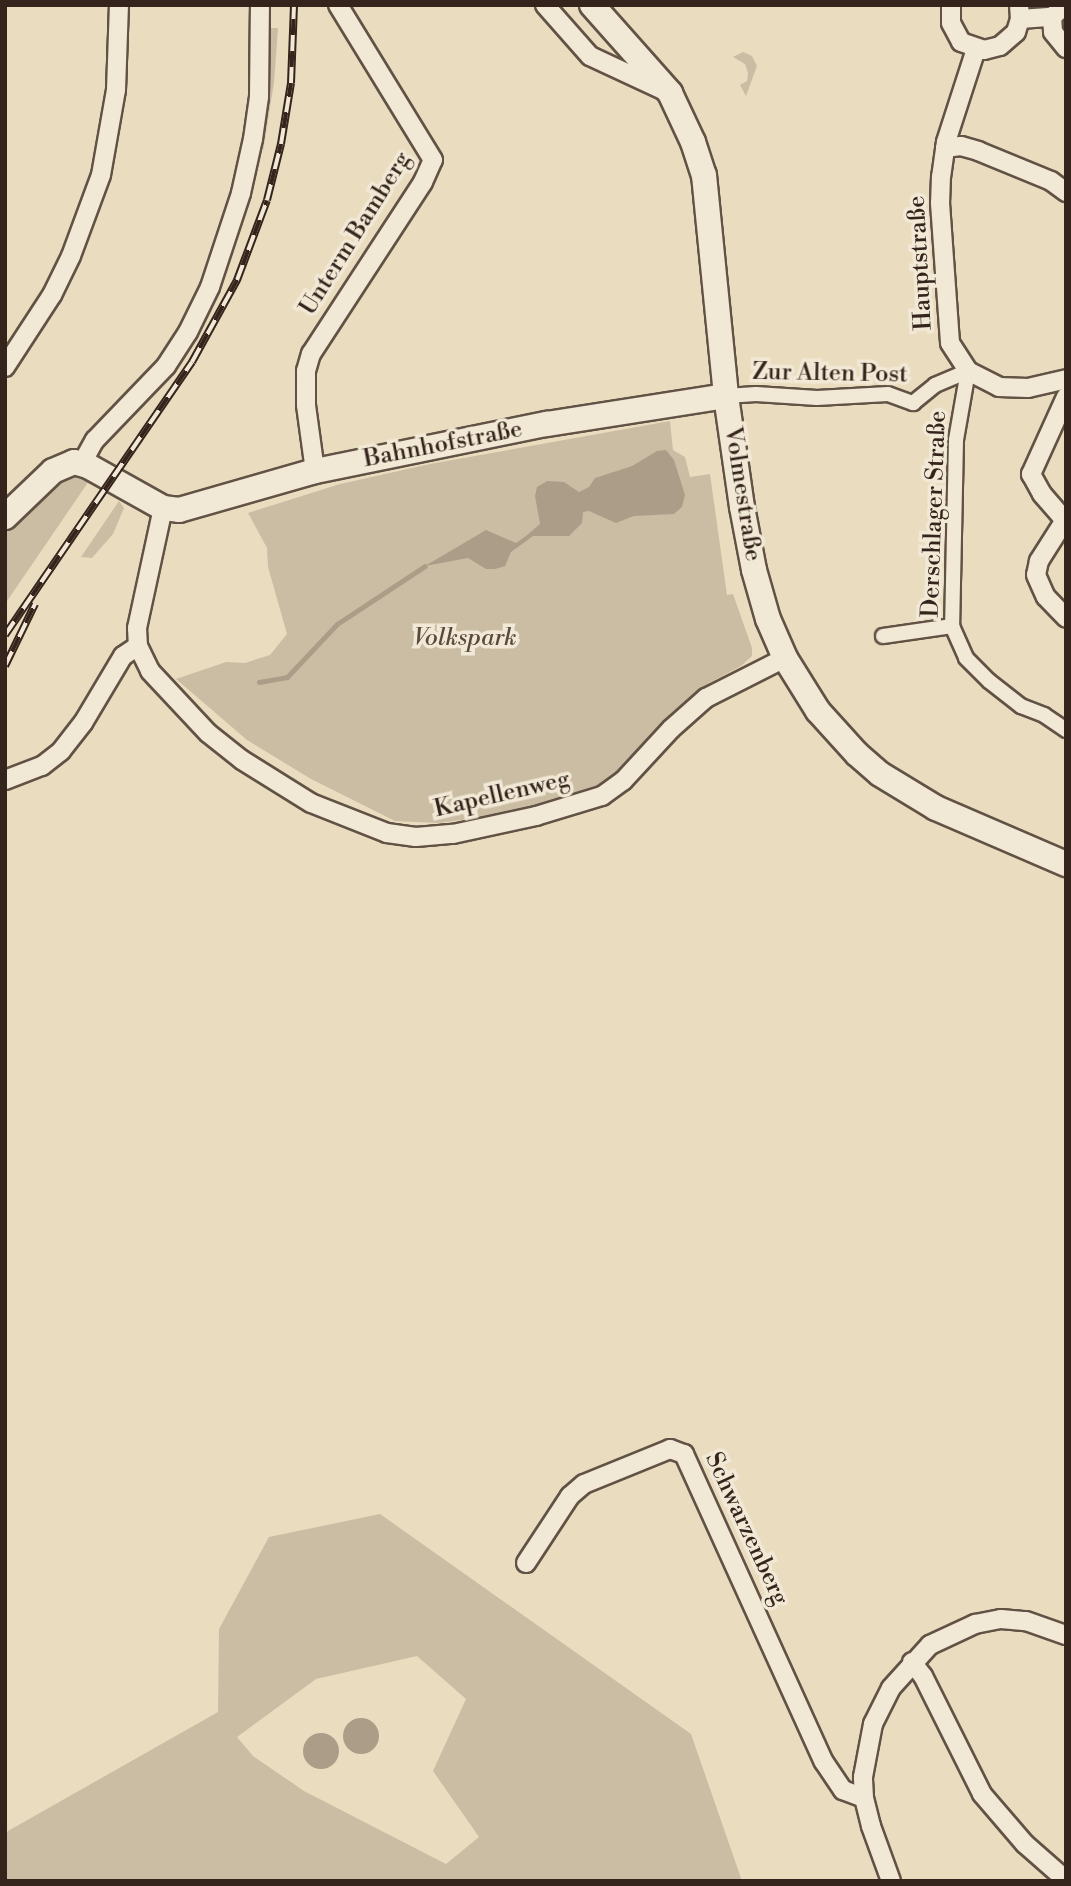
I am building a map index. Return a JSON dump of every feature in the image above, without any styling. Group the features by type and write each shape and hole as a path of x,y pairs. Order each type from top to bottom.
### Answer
{"main road":[{"name":"Volmestraße","path":"592,5 670,93 689,132 704,175 726,396 754,570 768,619 785,658 818,711 857,754 880,774 936,808 1066,864"},
{"name":"Bahnhofstraße","path":"163,508 196,507 315,471 547,424 726,396"},
{"path":"5,517 53,471 74,462 82,463 163,508"}],"street":[{"path":"5,367 52,295 76,245 101,175 116,90 119,5"},
{"path":"82,463 95,440 166,366 188,331 210,287 241,193 253,139 259,97 260,5"},
{"name":"Unterm Bamberg","path":"315,471 306,405 306,371 311,354 424,182 433,160 338,5"},
{"path":"545,5 590,56 670,93"},
{"path":"951,5 951,23 955,33 961,42 976,49 984,50 1007,41 1016,32 1020,12 1058,11 1054,32 1066,48"},
{"name":"Hauptstraße","path":"968,371 950,343 940,204 945,148 976,49"},
{"path":"945,148 961,146 978,151 1051,181 1066,192"},
{"path":"968,371 999,387 1012,389 1048,385 1066,379"},
{"name":"Zur Alten Post","path":"726,396 756,394 817,398 888,394 913,403 935,385 968,371"},
{"name":"Derschlager Straße","path":"968,371 956,440 952,626 966,657 989,681 1021,706 1044,715 1066,730"},
{"path":"1066,397 1031,474 1042,494 1065,520 1039,561 1036,575 1046,597 1066,618"},
{"path":"5,780 42,766 61,751 83,723 123,656 138,646 137,628 163,508"},
{"path":"883,636 952,626"},
{"name":"Kapellenweg","path":"138,646 150,671 165,689 208,733 242,760 280,786 342,818 387,833 416,837 453,834 524,819 602,796 623,781 696,705 736,681 785,658"},
{"name":"Schwarzenberg","path":"526,1563 570,1496 584,1483 670,1449 684,1454 824,1762 843,1790 864,1798"},
{"path":"891,1881 864,1798 865,1758 873,1724 891,1688 930,1645 975,1624 1001,1619 1026,1621 1066,1635"},
{"path":"912,1662 923,1676 982,1794 1025,1844 1066,1880"}],"green space":[{"path":"264,28 278,28 274,83 263,151"},
{"path":"743,52 752,56 757,66 746,96 740,85 747,81 745,64 733,57"},
{"name":"Volkspark","path":"670,421 673,450 685,457 690,477 710,474 727,595 733,594 752,648 752,656 741,666 709,683 672,713 606,785 564,799 492,816 438,823 395,821 311,779 247,740 176,679 226,662 245,663 270,655 287,634 268,567 267,548 248,513 340,484 430,464"},
{"path":"67,476 89,481 5,604 5,529 51,485"},
{"path":"119,501 124,508 113,534 92,558 81,557"},
{"path":"380,1514 691,1734 742,1881 5,1881 5,1835 8,1831 218,1712 219,1629 269,1537","holes":["417,1656 466,1699 433,1771 479,1837 446,1864 304,1791 253,1756 237,1737 316,1679"]}],"shaded area":[{"path":"666,450 674,460 685,495 682,507 674,514 634,516 616,523 589,511 583,512 582,523 569,536 533,536 511,552 505,566 486,569 468,558 425,566 486,530 516,543 540,524 535,496 537,487 547,481 564,482 579,492 589,487 595,478 632,466 657,451"},
{"path":"361,1718 374,1723 379,1736 374,1749 361,1754 348,1749 343,1736 348,1723"},
{"path":"321,1733 334,1738 339,1751 334,1764 321,1769 308,1764 303,1751 308,1738"}],"waterway":[{"path":"259,682 287,677 337,624 425,566"}],"railway":[{"path":"5,635 192,362 237,280 267,200 281,144 291,83 294,5"},
{"path":"5,666 35,604"}]}
